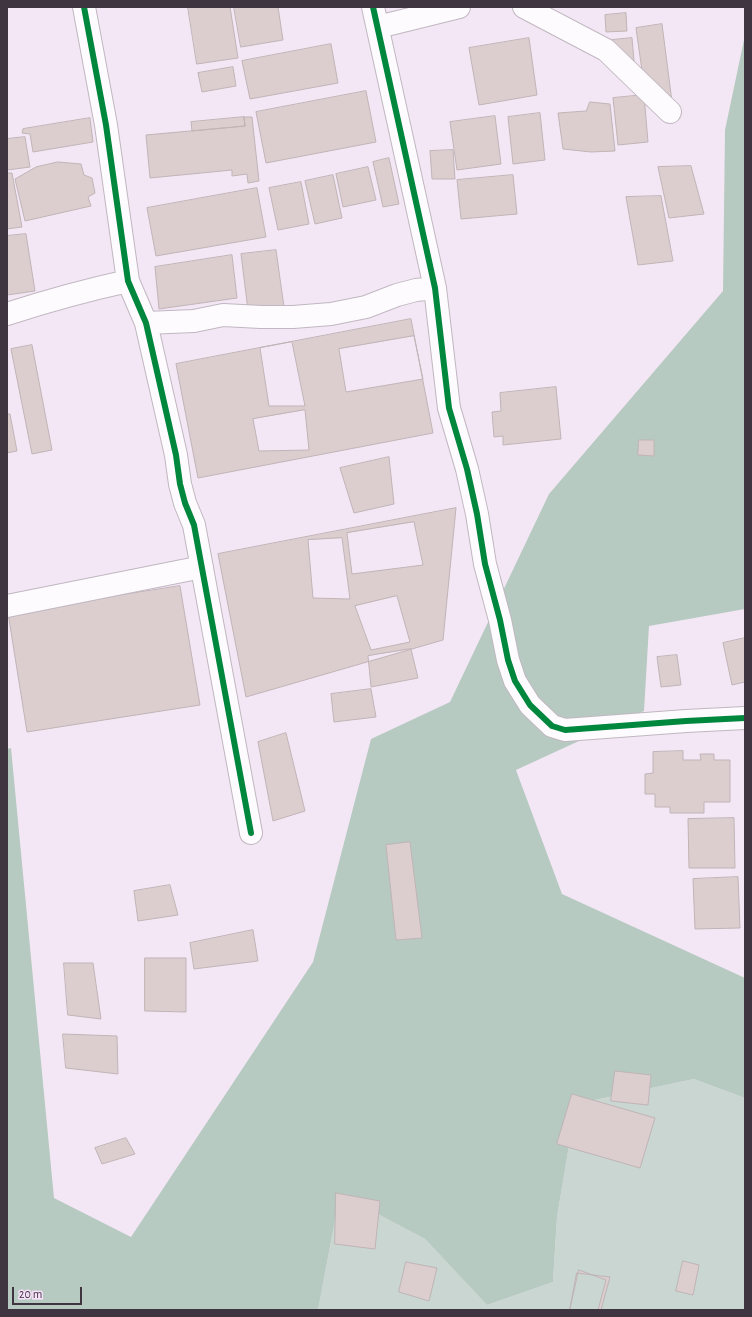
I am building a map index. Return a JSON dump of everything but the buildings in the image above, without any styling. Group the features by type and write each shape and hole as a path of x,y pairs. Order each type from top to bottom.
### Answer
{"street":[{"path":"84,7 106,125 128,281 146,323 176,456 180,484 185,503 194,525 251,833"},
{"path":"459,7 375,17 435,288 449,408 467,469 477,514 485,564 500,620 508,660 515,681 530,705 552,726 565,730 745,718"},
{"path":"524,7 606,50 670,112"},
{"path":"7,314 46,301 128,281"},
{"path":"146,323 194,321 223,315 293,317 331,314 366,307 397,295 416,290 435,288"},
{"path":"7,606 202,567"}],"shaded area":[{"path":"694,1079 745,1098 745,1310 318,1310 340,1194 425,1239 487,1305 553,1282 557,1217 576,1104"}],"green space":[{"path":"745,35 745,609 649,626 644,711 516,770 562,894 745,978 745,1098 694,1079 576,1104 557,1217 553,1282 487,1305 425,1239 340,1194 318,1310 7,1310 7,749 11,748 54,1198 131,1237 313,962 371,739 450,702 549,494 723,291 725,130"}],"cycle path":[{"path":"84,7 106,125 128,281 146,323 176,455 180,484 185,503 194,525 251,833"},
{"path":"373,7 435,288 449,408 467,469 477,514 485,564 500,620 508,660 515,681 530,705 552,726 565,730 745,718"}]}
